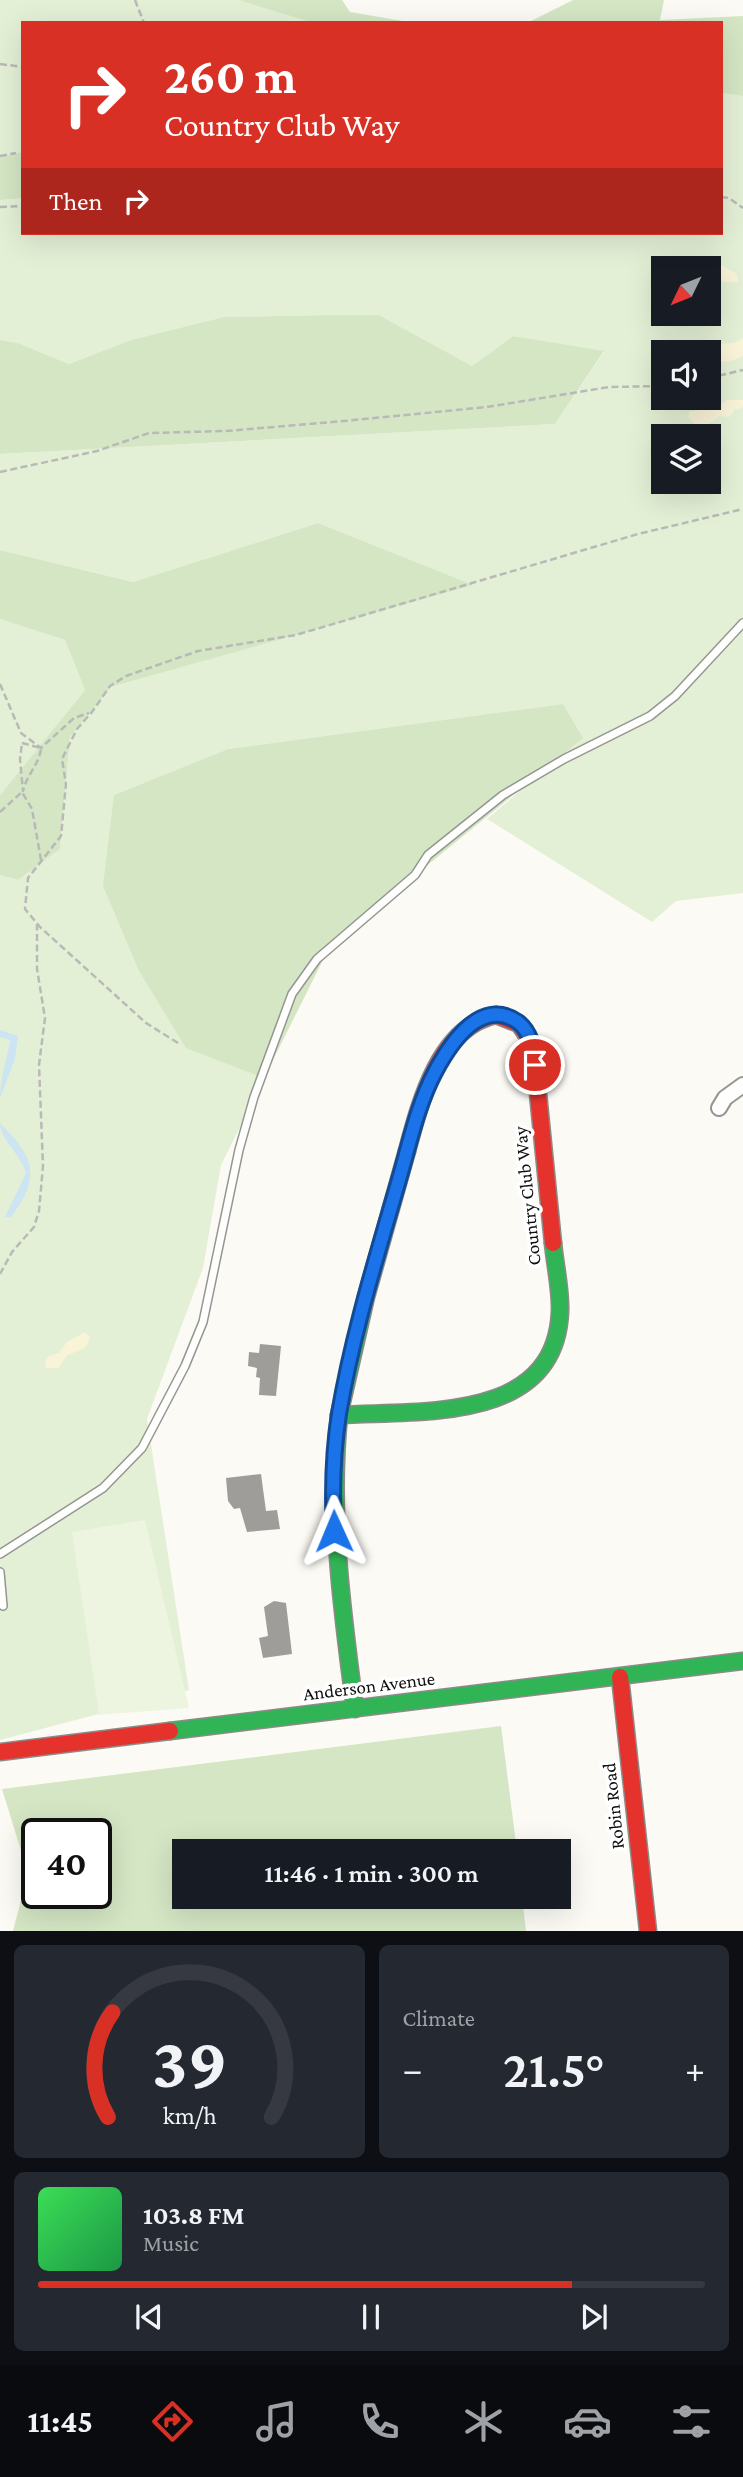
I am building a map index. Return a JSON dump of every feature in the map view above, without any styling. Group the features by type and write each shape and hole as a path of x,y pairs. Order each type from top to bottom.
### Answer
{"street":[{"name":"Country Club Way","path":"339,1415 468,1406 495,1401 519,1389 533,1378 553,1346 560,1312 533,1044 523,1027 507,1017 485,1016 464,1030 435,1072 423,1099 383,1235 346,1376 339,1415 333,1471 334,1524 355,1709"},
{"path":"719,1108 725,1098 743,1085"},
{"name":"Anderson Avenue","path":"0,1752 743,1661"},
{"name":"Robin Road","path":"620,1677 648,1931"}],"lane":[{"path":"0,1554 103,1488 142,1448 185,1366 203,1322 239,1150 254,1097 292,993 317,959 415,875 428,855 503,795 564,759 650,716 675,696 743,623"},
{"path":"0,1572 3,1606"}],"path":[{"path":"135,0 143,21"},
{"path":"0,64 21,67"},
{"path":"0,156 16,153"},
{"path":"723,197 729,198 743,208"},
{"path":"0,207 21,206"},
{"path":"721,375 743,370"},
{"path":"0,472 97,451 149,433 226,431 344,421 487,407 609,387 651,386"},
{"path":"177,1043 146,1023 37,924 25,909 28,878 61,836 66,784 62,758 77,729 110,686 198,651 296,635 626,538 743,509"},
{"path":"0,684 21,733 41,748"},
{"path":"33,744 22,743 20,759 23,791 26,778 41,755 41,748 74,718 92,712"},
{"path":"0,812 22,792 32,809 41,860"},
{"path":"0,1273 12,1252 34,1227 40,1199 43,1167 40,1065 45,1018 37,969 37,924"}],"green space":[{"path":"0,0 238,0 306,21 21,21 21,152 0,157"},
{"path":"238,0 342,0 350,12 402,21 306,21"},
{"path":"573,0 664,0 660,20 743,16 743,96 723,93 723,21 531,21"},
{"path":"723,93 743,96 743,893 676,901 652,922 487,819 582,738 563,704 228,749 114,795 264,1079 221,1165 203,1268 147,1419 189,1690 0,1740 0,875 18,880 60,849 70,737 111,687 472,585 318,523 133,582 0,550 0,454 555,424 604,352 515,336 472,366 379,315 224,317 131,340 69,364 18,343 0,340 0,200 21,198 21,235 723,235"},
{"path":"21,152 21,198 0,200 0,157"},
{"path":"379,315 472,366 514,336 604,351 555,424 0,454 0,340 18,343 69,364 131,340 224,317"},
{"path":"318,523 473,585 111,687 70,737 60,849 18,880 0,875 0,795 85,690 65,640 0,619 0,550 133,582"},
{"path":"0,619 65,640 85,690 0,795"},
{"path":"563,704 583,738 331,944 264,1078 186,1048 139,971 103,886 114,795 228,749"},
{"path":"145,1520 189,1708 96,1715 99,1714 72,1532"},
{"path":"501,1726 515,1839 172,1839 172,1909 523,1909 526,1931 13,1931 21,1900 21,1909 112,1909 112,1818 21,1818 21,1850 2,1789"}],"sand":[{"path":"721,267 737,274 738,282 721,282"},
{"path":"743,338 743,356 721,361 721,344 734,343"},
{"path":"727,400 743,400 743,407 734,410 730,417 719,416 707,424 695,424 689,418 689,412 721,410 722,403"},
{"path":"85,1332 90,1337 85,1348 67,1355 59,1368 46,1368 45,1361 49,1356 59,1353 67,1342"}],"water":[{"path":"0,1030 18,1036 15,1059 0,1098 10,1040 0,1037"},
{"path":"0,1123 20,1146 30,1167 27,1190 11,1217 5,1217 26,1173 3,1135"}],"building":[{"path":"260,1344 281,1346 276,1396 259,1395 260,1378 256,1377 257,1368 248,1366 249,1352 259,1353"},
{"path":"261,1474 266,1511 277,1510 280,1529 247,1532 240,1508 234,1509 228,1501 226,1478"},
{"path":"274,1601 286,1603 292,1654 263,1658 259,1638 268,1636 264,1607"}],"traffic: fast":[{"path":"407,1151 366,1297 339,1415 407,1413 478,1404 509,1392 535,1375 552,1348 560,1312 553,1243"},
{"path":"339,1415 336,1526 355,1709"},
{"path":"170,1731 743,1661"}],"traffic: jam":[{"path":"496,1015 519,1024 533,1044 553,1243"},
{"path":"407,1151 426,1090 446,1050 460,1034 476,1022 496,1015"},
{"path":"620,1677 648,1931"},
{"path":"0,1752 170,1731"}],"route":[{"path":"334,1531 333,1471 336,1432 346,1376 383,1235 423,1099 449,1050 473,1021 485,1016 507,1017 519,1023 533,1044 535,1065"}]}
